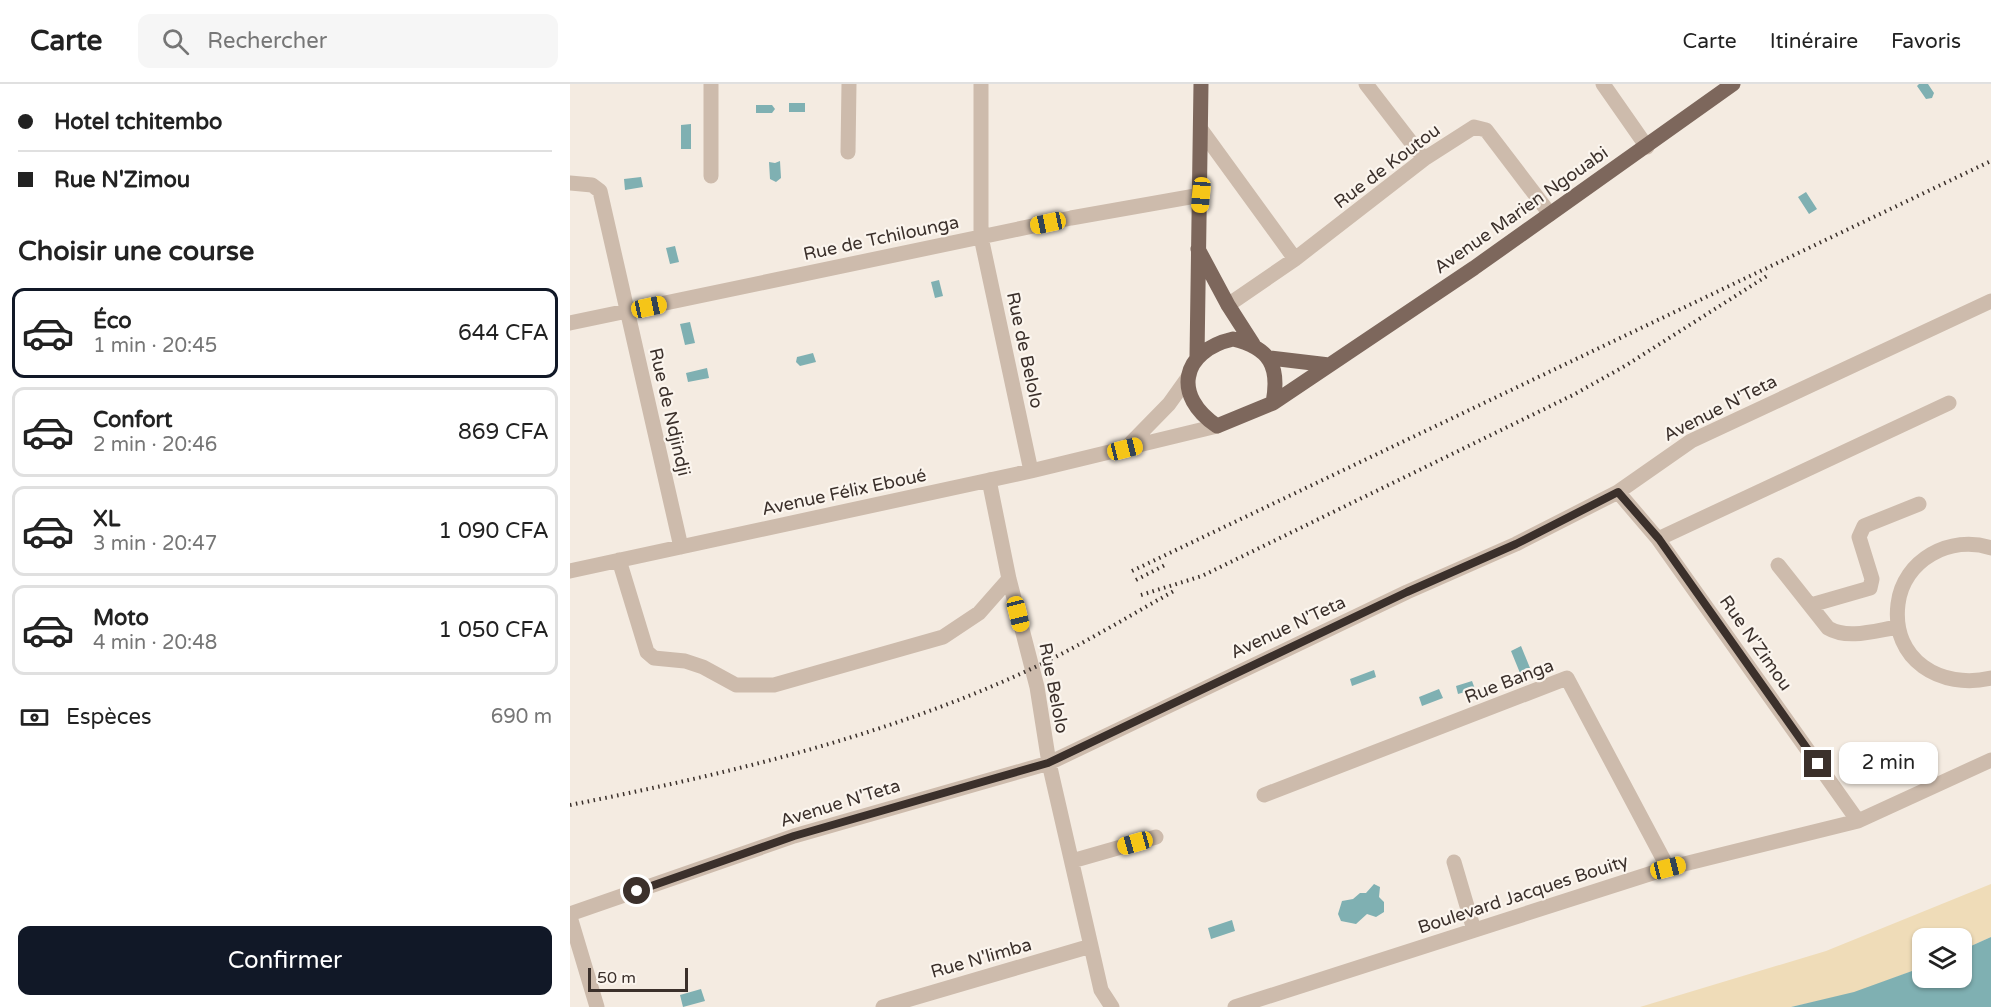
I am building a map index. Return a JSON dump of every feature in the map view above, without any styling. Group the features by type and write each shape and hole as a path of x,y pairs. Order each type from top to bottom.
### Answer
{"main road":[{"path":"1196,247 1253,344 1270,358 1278,380 1273,403 1217,426 1200,414 1190,396 1189,376 1197,357 1196,247 1201,195 1201,84"},
{"name":"Avenue Marien Ngouabi","path":"1273,403 1647,147 1733,84"},
{"path":"1197,357 1213,344 1223,341 1233,339 1253,344"},
{"path":"1270,358 1329,365"}],"street":[{"path":"711,84 711,176"},
{"path":"848,152 849,84"},
{"name":"Rue de Belolo","path":"981,84 981,237 1031,471"},
{"path":"1366,84 1424,159"},
{"path":"1603,84 1647,147"},
{"name":"Rue de Koutou","path":"1228,305 1295,259 1424,159 1470,129 1481,127 1486,130 1550,214"},
{"path":"1202,130 1295,259"},
{"name":"Rue de Ndjindji","path":"570,183 592,185 600,191 681,547"},
{"name":"Rue de Tchilounga","path":"570,324 981,237 1201,195"},
{"name":"Avenue N'Teta","path":"570,916 794,836 1048,763 1407,592 1516,544 1618,492 1691,441 1991,301"},
{"path":"1125,449 1169,404 1189,376"},
{"path":"1659,539 1949,404"},
{"name":"Avenue Félix Eboué","path":"570,571 1031,471 1217,426"},
{"name":"Rue Belolo","path":"989,480 1009,579 1037,687 1048,763 1101,990 1112,1007"},
{"name":"Rue N'Zimou","path":"1618,492 1659,539 1857,821"},
{"path":"1811,605 1870,588 1872,579 1859,537 1861,530 1864,526 1919,504"},
{"path":"1991,548 1965,543 1941,548 1920,561 1905,580 1898,603 1898,627 1907,650 1923,668 1944,679 1967,683 1991,679"},
{"path":"619,560 647,652 654,658 685,661 703,667 736,686 774,686 943,637 979,613 1009,579"},
{"path":"1778,566 1828,628 1834,632 1845,634 1898,627"},
{"name":"Rue Banga","path":"1264,795 1567,678 1668,868"},
{"name":"Boulevard Jacques Bouity","path":"1235,1007 1668,868 1857,821 1991,760"},
{"path":"1072,861 1156,837"},
{"path":"1454,862 1474,930"},
{"path":"570,916 597,1007"},
{"name":"Rue N'limba","path":"883,1007 1091,946"}],"sand":[{"path":"1991,884 1991,937 1972,946 1972,928 1912,928 1912,971 1854,993 1791,1007 1640,1007 1826,951"}],"water":[{"path":"1928,84 1934,93 1932,98 1926,99 1917,86"},
{"path":"789,103 805,103 805,112 789,112"},
{"path":"756,105 772,105 775,109 772,113 756,113"},
{"path":"691,124 691,149 681,149 681,125"},
{"path":"780,161 781,178 776,182 770,179 769,162"},
{"path":"641,177 643,187 625,190 624,179"},
{"path":"1806,192 1817,209 1809,214 1798,197"},
{"path":"675,246 679,262 670,264 666,248"},
{"path":"939,280 943,296 935,298 931,282"},
{"path":"690,322 695,343 685,345 680,324"},
{"path":"813,353 816,362 800,366 796,362 797,357"},
{"path":"707,368 709,378 688,382 686,373"},
{"path":"1521,646 1530,668 1520,673 1511,651"},
{"path":"1374,670 1376,677 1352,686 1350,679"},
{"path":"1472,681 1475,689 1458,694 1456,686"},
{"path":"1439,689 1443,698 1422,706 1419,697"},
{"path":"1374,884 1380,887 1379,897 1384,902 1384,912 1376,917 1367,914 1356,924 1341,921 1338,914 1342,901 1353,899 1360,893 1366,893"},
{"path":"1232,920 1235,931 1211,939 1208,928"},
{"path":"1991,937 1991,1007 1791,1007 1854,992 1912,971 1912,988 1972,988 1972,946"},
{"path":"701,989 705,1001 683,1007 680,995"}],"railway":[{"path":"1132,571 1991,161"},
{"path":"1141,595 1202,576 1573,395 1625,366 1770,274"},
{"path":"1136,580 1165,565"},
{"path":"570,805 688,780 805,751 919,715 1031,669 1174,591"}],"route":[{"path":"637,891 794,836 1048,763 1407,592 1516,544 1618,492 1659,539 1818,764"}]}
